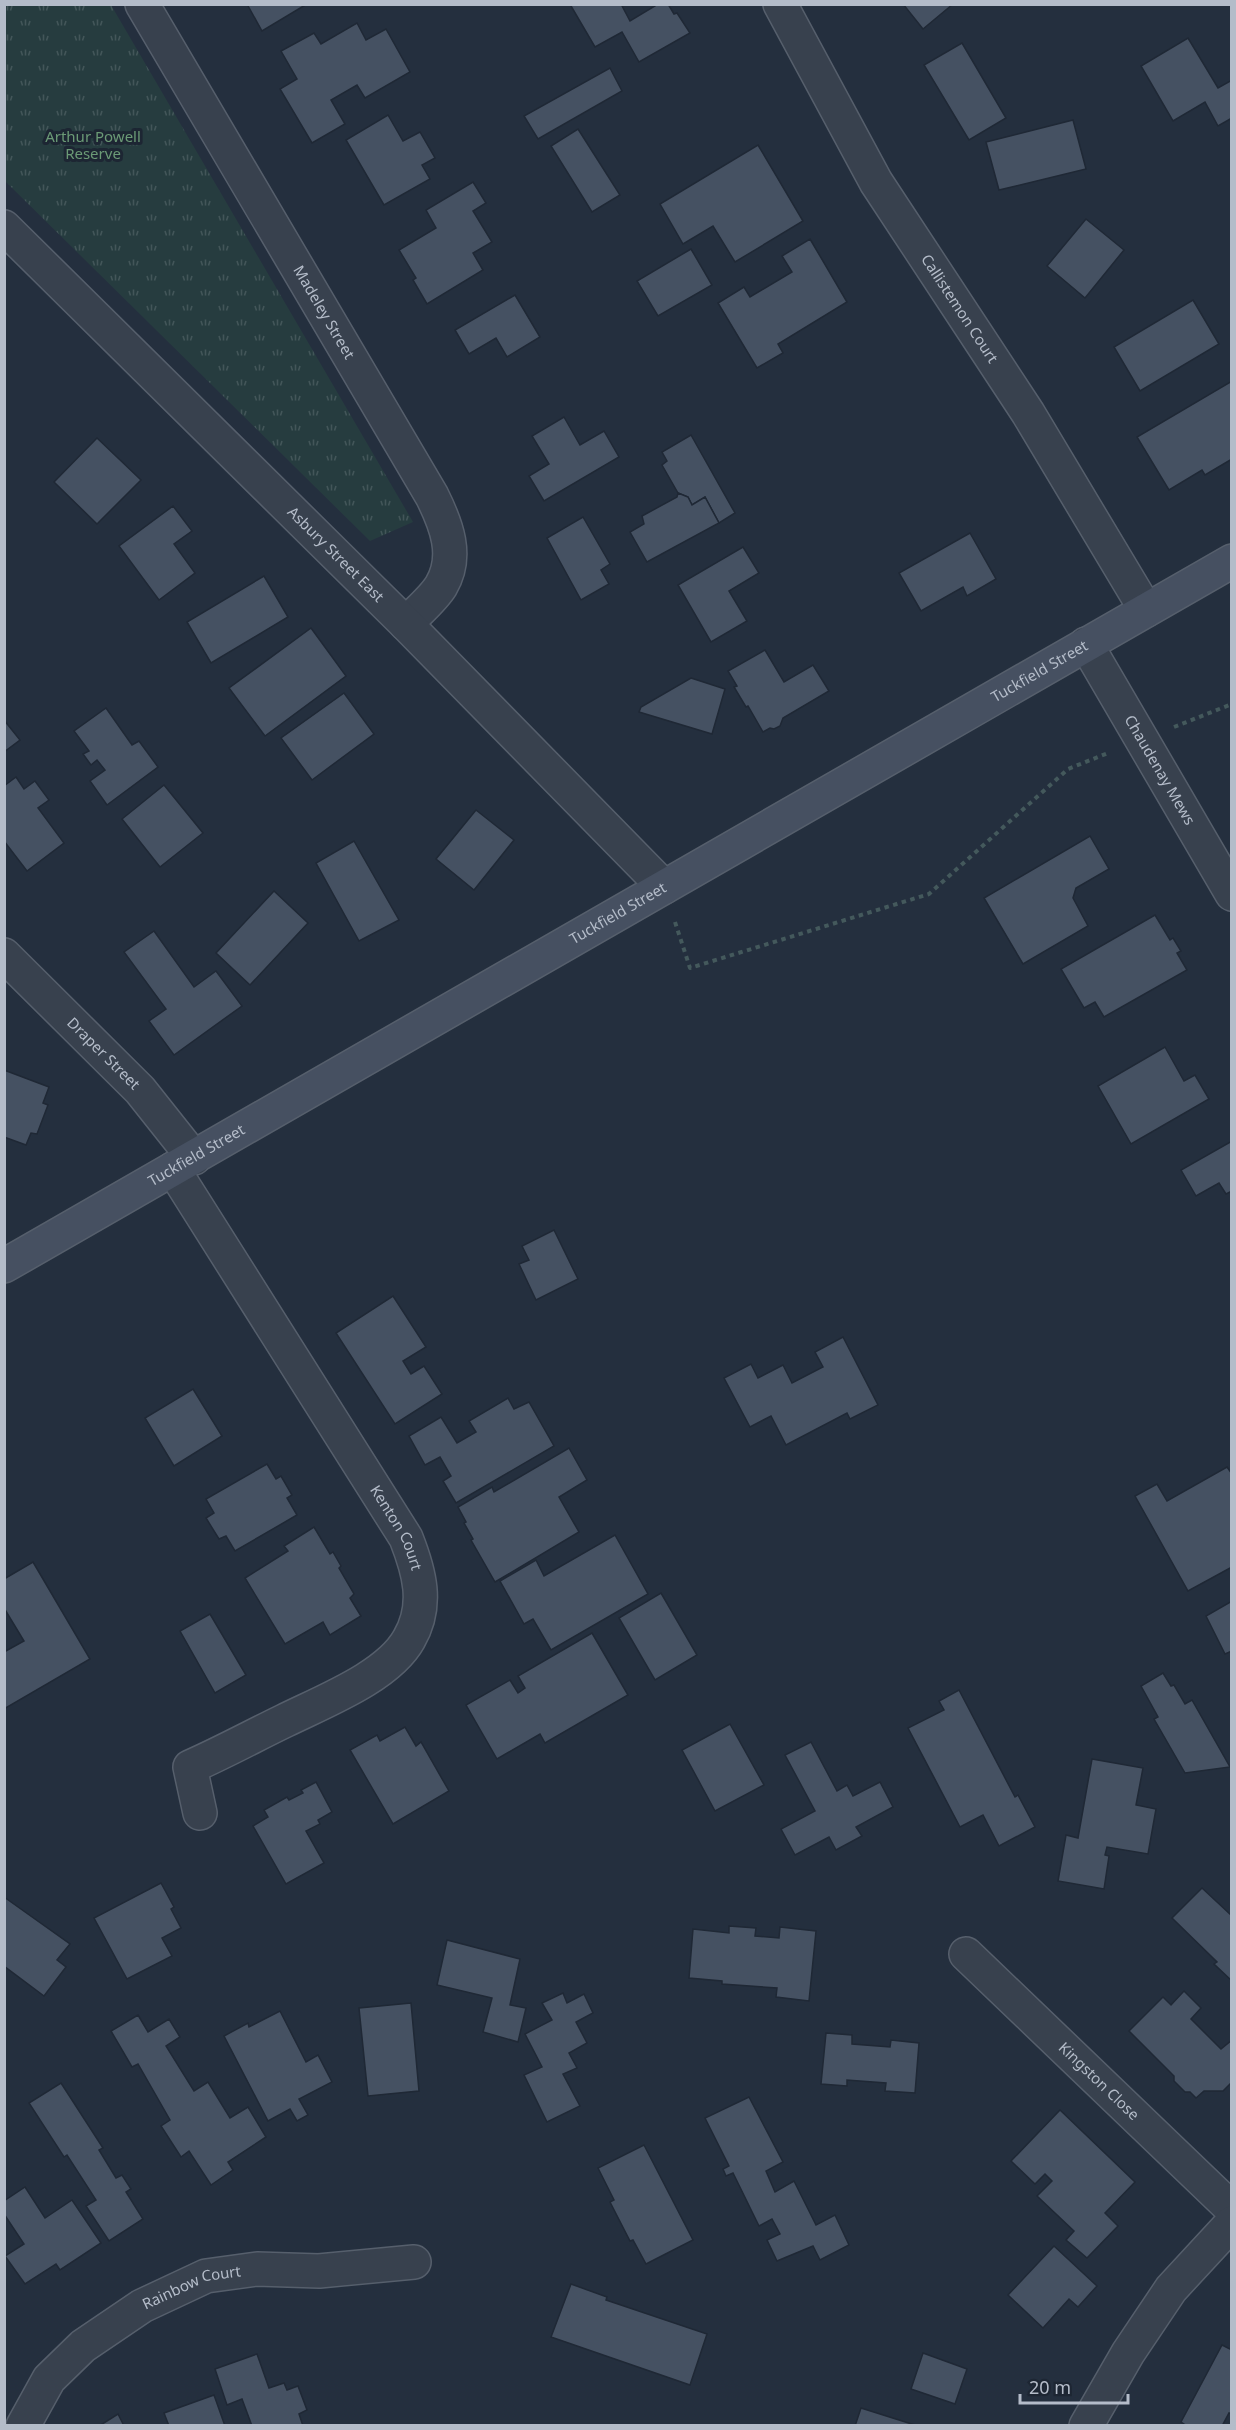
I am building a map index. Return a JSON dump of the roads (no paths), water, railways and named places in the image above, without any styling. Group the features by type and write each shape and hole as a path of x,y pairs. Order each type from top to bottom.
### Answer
{"main road":[{"name":"Tuckfield Street","path":"4,1266 1232,561"}],"street":[{"name":"Madeley Street","path":"142,4 432,496 448,528 450,558 442,585 406,624"},
{"name":"Callistemon Court","path":"780,4 876,182 1028,413 1146,610"},
{"name":"Asbury Street East","path":"4,227 406,624 664,887"},
{"name":"Chaudenay Mews","path":"1086,644 1232,894"},
{"name":"Draper Street","path":"4,956 140,1090 183,1163"},
{"name":"Kenton Court","path":"183,1163 406,1538 419,1571 420,1599 416,1622 409,1640 391,1659 363,1682 190,1767 200,1813"},
{"name":"Kingston Close","path":"966,1954 1232,2209"},
{"path":"1086,2426 1128,2353 1172,2289 1232,2223"},
{"name":"Rainbow Court","path":"23,2426 49,2379 83,2346 142,2306 206,2276 257,2269 320,2271 414,2262"}],"park label":[{"name":"Arthur Powell Reserve","path":"93,146"}]}
